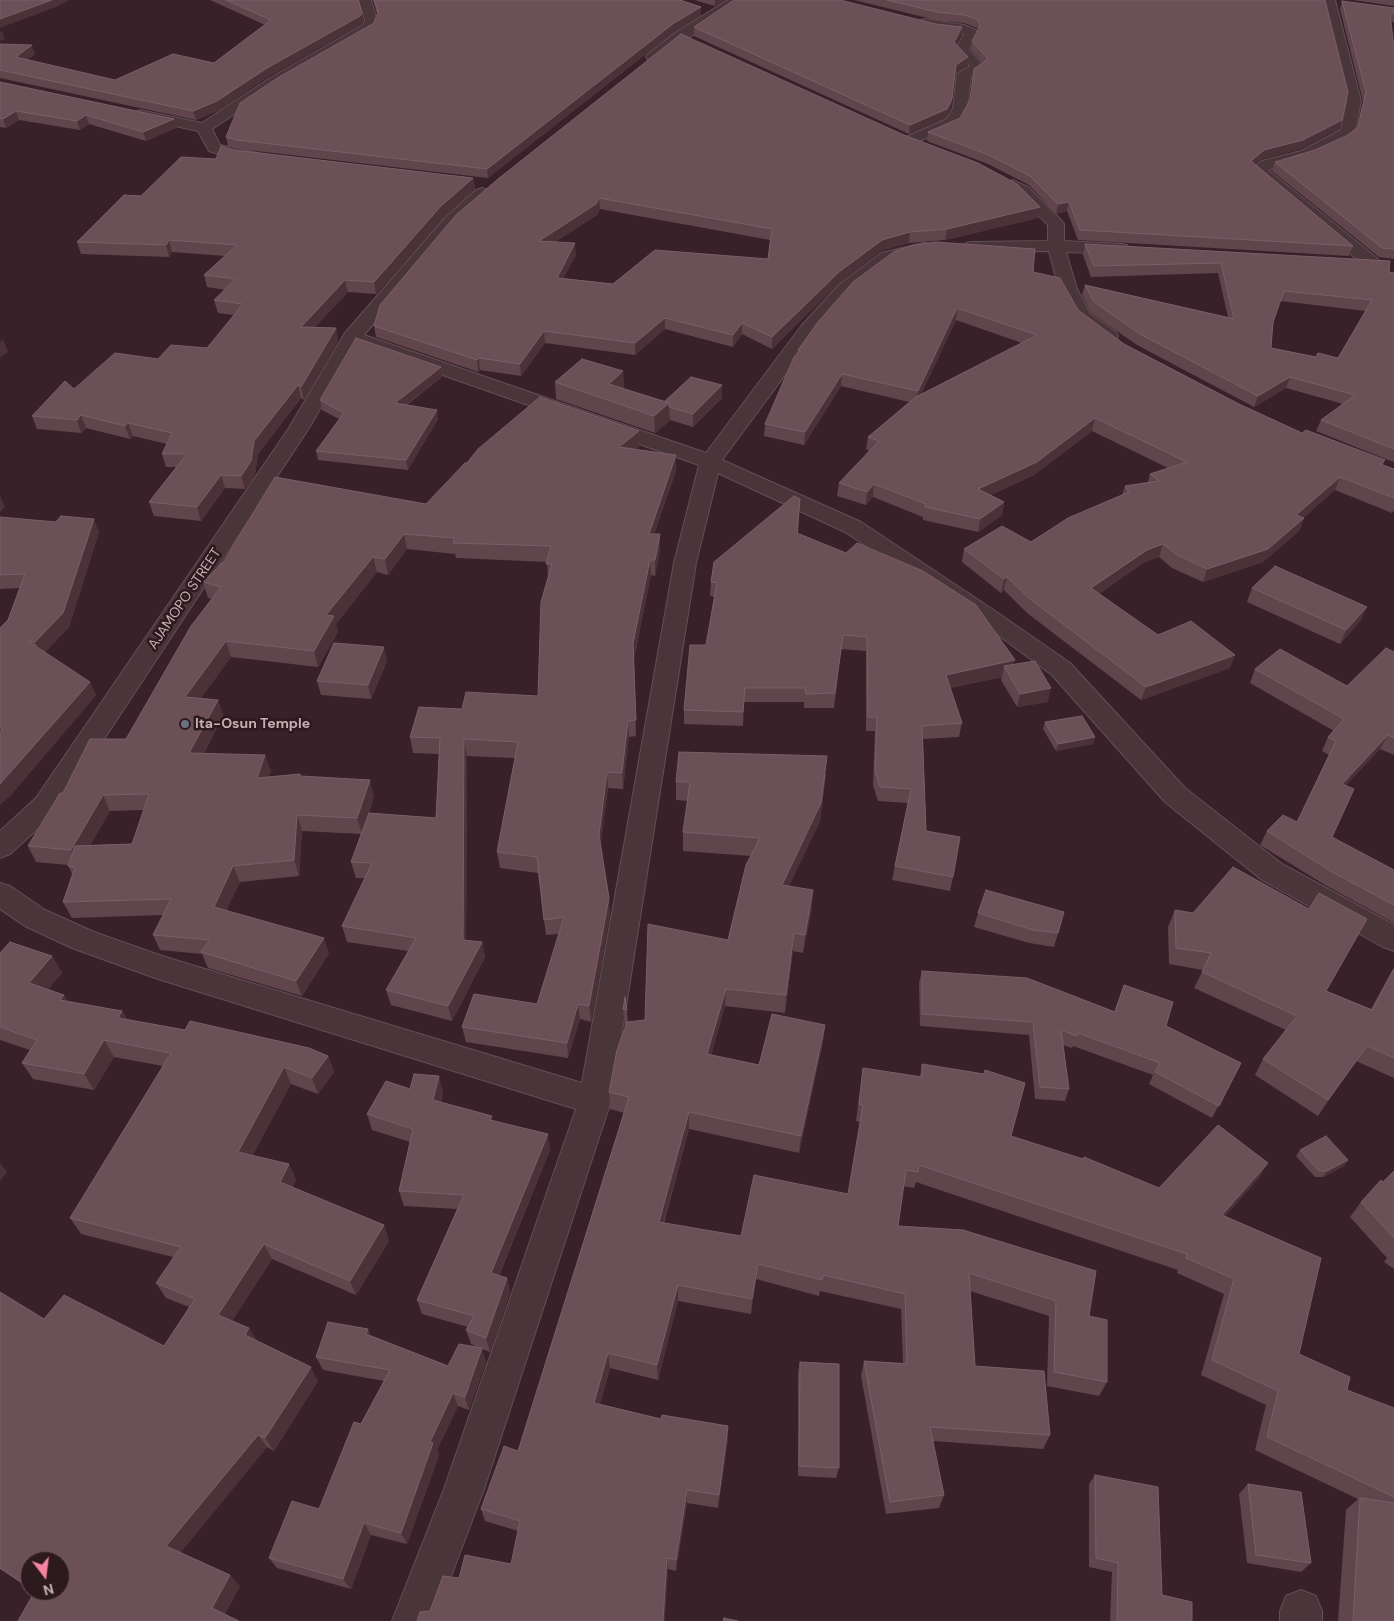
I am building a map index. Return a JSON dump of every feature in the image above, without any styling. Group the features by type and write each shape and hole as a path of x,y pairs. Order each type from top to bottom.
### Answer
{"street":[{"path":"129,111 204,128 274,81 369,26 371,21 365,0"},
{"path":"640,67 680,36 736,0"},
{"path":"1328,2 1354,101 1348,132 1338,139 1306,154 1276,162 1258,170 1383,264"},
{"path":"700,8 717,13"},
{"path":"908,19 936,26 964,29 970,33 962,50 978,67 964,74 960,108 953,122 908,141"},
{"path":"680,36 697,44"},
{"path":"204,128 214,148 237,155 276,160"},
{"path":"891,133 927,148"},
{"path":"998,177 1022,190 1056,224 1056,246 1068,289 1083,317 1121,345"},
{"name":"AJAMOPO STREET","path":"0,847 46,805 299,428 352,337 406,271 450,222 492,184 472,182"},
{"path":"413,1621 464,1489 595,1101 685,563 710,462 809,328 845,290 886,257 909,250 934,247 1056,246 1145,250"},
{"path":"1333,261 1383,264"},
{"path":"352,337 710,462 853,527 990,618 1061,669 1175,794 1272,872 1394,939"},
{"path":"0,894 51,925 83,940 139,960 595,1101"}],"building":[{"path":"0,0 52,0 0,19"},
{"path":"226,0 358,0 362,13 360,16 267,68 217,101 193,111 0,70 0,44 32,45 16,57 115,80 173,54 214,63 271,20"},
{"path":"374,0 680,0 701,7 674,23 487,169 237,140 226,137 240,103 279,77 374,23 378,12"},
{"path":"734,0 840,0 936,24 962,27 954,42 968,57 956,65 952,99 947,109 910,125 694,27"},
{"path":"887,0 1325,0 1348,92 1342,120 1303,140 1264,150 1251,161 1353,246 1080,230 1069,202 1058,204 1030,176 989,155 928,132 960,118 970,100 974,69 988,59 972,41 980,26 978,20 965,15 937,12"},
{"path":"1342,1 1394,8 1394,13 1390,13 1394,49 1394,249 1382,248 1275,162 1315,150 1348,135 1358,127 1366,92"},
{"path":"681,34 904,135 978,163 1017,184 1040,207 947,229 910,232 882,240 839,272 772,337 742,323 733,335 665,318 635,343 544,331 520,364 479,358 477,360 374,326 380,305 456,215 498,179","holes":["599,198 772,229 768,259 655,250 613,284 557,278 575,243 539,241 596,204"]},
{"path":"0,82 174,119 143,132 86,115 77,121 16,111 3,119 0,118"},
{"path":"221,146 234,150 473,178 441,206 374,282 345,280 301,327 336,328 301,387 298,385 254,441 251,461 241,476 221,475 197,507 149,502 187,454 162,454 172,433 128,423 125,426 81,415 77,420 32,416 65,381 74,389 115,353 158,359 171,345 207,348 243,304 214,300 236,279 204,275 237,245 169,240 166,245 77,242 124,195 141,196 181,157 216,159"},
{"path":"936,242 1035,249 1033,272 1060,278 1078,310 1124,344 1239,404 1302,433 1306,430 1385,460 1380,464 1394,469 1394,498 1340,477 1296,515 1304,518 1268,549 1207,569 1177,555 1163,544 1147,550 1091,588 1158,635 1191,621 1235,655 1146,687 1030,599 1007,577 1004,579 964,549 1002,526 1031,542 1068,518 1129,492 1125,486 1159,481 1150,474 1187,462 1095,418 1037,462 978,489 1004,502 980,519 925,507 926,504 874,484 867,492 839,483 879,441 868,437 916,397 1037,335 957,308 918,391 842,374 805,432 765,424 794,357 800,350 798,350 818,322 853,282 895,251 913,245"},
{"path":"1085,244 1390,261 1389,272 1394,273 1394,449 1321,420 1355,395 1290,377 1258,396 1140,334 1094,302 1085,285 1234,319 1221,263 1094,266","holes":["1284,291 1372,300 1338,358 1318,353 1316,357 1271,348 1273,322"]},
{"path":"356,338 441,367 395,403 437,410 406,460 316,451 344,413 320,400"},
{"path":"582,359 623,371 609,384 669,403 654,416 555,382"},
{"path":"691,377 722,385 693,414 669,407 669,403 665,401"},
{"path":"540,397 639,431 619,447 676,455 649,534 660,534 655,560 650,560 633,643 636,720 628,721 622,773 607,772 599,835 609,898 589,1006 578,1004 567,1043 462,1027 474,994 537,1004 564,917 544,920 537,857 497,852 518,742 464,739 463,940 482,942 448,1006 386,990 416,938 342,926 372,863 351,862 369,813 436,818 440,738 410,737 419,707 462,709 466,692 538,696 541,602 552,564 546,564 551,546 453,543 455,538 404,534 385,559 373,557 326,615 334,616 314,651 226,641 185,697 218,700 189,753 265,755 257,778 300,774 300,776 370,780 357,818 297,815 294,860 233,866 214,907 324,938 296,981 201,952 210,940 153,935 171,899 63,902 75,868 68,866 75,846 132,844 149,794 103,795 71,850 28,846 60,793 63,793 90,739 126,739 191,626 221,587 203,582 224,561 275,477 426,504 467,463 478,449"},
{"path":"794,496 800,499 797,533 846,553 857,543 923,571 976,605 1015,660 946,675 962,723 922,726 926,831 960,837 953,877 895,866 911,789 880,787 875,771 877,717 868,717 867,637 843,635 835,693 806,694 805,688 745,688 743,712 684,710 690,645 706,645 717,583 711,582 714,562"},
{"path":"61,516 94,519 63,613 35,642 28,641 90,682 0,784 0,733 3,730 0,727 0,628 8,620 25,574 0,575 0,517 56,522"},
{"path":"1275,566 1367,607 1346,630 1252,588"},
{"path":"334,643 384,647 368,685 317,681"},
{"path":"1386,648 1394,652 1394,738 1388,735 1342,784 1354,789 1332,837 1394,870 1394,905 1332,872 1267,831 1283,815 1297,822 1336,741 1328,737 1344,719 1255,669 1280,649 1347,686"},
{"path":"1035,661 1051,688 1020,694 1004,666"},
{"path":"1082,716 1095,737 1058,744 1045,722"},
{"path":"679,752 827,756 821,803 782,885 813,890 805,935 794,933 786,995 726,989 707,1054 759,1065 772,1014 825,1025 801,1136 689,1112 659,1222 741,1236 754,1175 848,1194 863,1105 859,1104 863,1068 922,1077 922,1064 984,1074 985,1070 1025,1083 1011,1136 1083,1159 1084,1157 1159,1188 1218,1125 1268,1163 1222,1215 1321,1258 1299,1354 1350,1377 1347,1390 1394,1408 1394,1497 1267,1437 1278,1391 1212,1360 1234,1279 1186,1258 1187,1254 919,1165 918,1172 906,1170 898,1226 963,1230 1096,1271 1089,1316 1107,1320 1107,1382 1054,1372 1056,1301 969,1273 975,1366 1044,1371 1050,1435 930,1427 944,1495 890,1502 864,1361 907,1364 905,1294 823,1275 822,1280 758,1264 752,1299 678,1285 657,1365 608,1353 594,1403 661,1419 662,1415 728,1426 719,1495 687,1490 676,1560 667,1558 663,1621 417,1621 420,1612 430,1611 443,1576 459,1578 465,1555 511,1564 520,1521 481,1509 504,1446 518,1451 629,1097 609,1092 617,1050 627,1022 645,1020 648,924 728,940 746,865 760,838 683,832 690,782 676,782"},
{"path":"1233,867 1309,909 1319,893 1367,919 1326,991 1372,1010 1394,969 1394,1058 1367,1046 1328,1100 1263,1059 1297,1016 1202,972 1211,953 1176,948 1175,910 1193,913"},
{"path":"986,890 1064,912 1058,933 1033,930 978,913"},
{"path":"10,942 52,956 29,983 64,995 60,1000 122,1011 118,1018 185,1030 190,1021 309,1048 328,1056 312,1078 284,1067 238,1152 289,1164 280,1182 384,1225 350,1281 264,1244 218,1315 249,1328 245,1335 311,1367 265,1438 258,1435 166,1546 230,1575 212,1608 239,1621 18,1621 29,1601 70,1601 70,1551 20,1551 20,1581 0,1568 0,1292 44,1319 64,1295 164,1346 195,1299 156,1283 181,1247 70,1218 171,1053 104,1040 84,1074 22,1063 37,1040 0,1027 0,953"},
{"path":"922,971 1027,978 1115,1012 1124,985 1173,1002 1166,1026 1241,1063 1219,1106 1155,1072 1160,1063 1078,1033 1077,1036 1061,1030 1069,1089 1040,1087 1033,1022 922,1014"},
{"path":"625,997 627,1010 623,1009"},
{"path":"414,1074 439,1076 433,1100 492,1116 490,1120 548,1134 491,1273 507,1278 486,1338 466,1330 474,1316 417,1300 464,1195 399,1191 413,1129 367,1114 386,1081 410,1089"},
{"path":"1326,1136 1348,1160 1327,1171 1319,1171 1300,1150"},
{"path":"1394,1171 1394,1238 1361,1202 1381,1180 1383,1182"},
{"path":"328,1322 368,1329 366,1334 448,1366 459,1344 482,1348 465,1397 453,1393 430,1442 433,1443 401,1533 364,1523 343,1579 269,1558 292,1501 319,1509 354,1422 361,1424 390,1370 316,1357"},
{"path":"800,1362 839,1364 839,1468 799,1466"},
{"path":"1095,1475 1158,1487 1162,1595 1192,1602 1192,1621 1117,1621 1118,1563 1096,1558"},
{"path":"1248,1484 1301,1492 1311,1563 1256,1555"},
{"path":"1360,1498 1394,1503 1394,1621 1353,1621"},
{"path":"724,1618 738,1621 723,1621"}],"place":[{"name":"Ita-Osun Temple","path":"185,724"}]}
